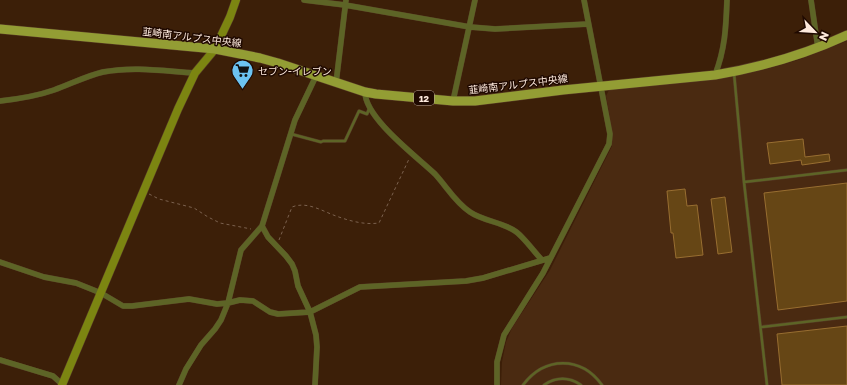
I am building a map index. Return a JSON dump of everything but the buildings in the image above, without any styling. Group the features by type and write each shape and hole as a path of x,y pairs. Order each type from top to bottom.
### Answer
{"main road":[{"name":"韮崎南アルプス中央線","path":"0,29 215,49 260,58 365,92 475,102 601,86 734,72 794,57 847,35"}],"street":[{"path":"0,360 53,376 62,385 178,109 195,73 215,49 236,0"},
{"path":"304,0 345,2 470,27 495,29 588,24"},
{"path":"454,101 475,0"},
{"path":"497,385 497,362 504,334 543,273 609,144 610,134 584,0"},
{"path":"715,75 722,58 728,0"},
{"path":"811,0 818,48"},
{"path":"336,83 345,2"},
{"path":"0,101 37,95 84,77 103,72 126,69 145,69 195,73"},
{"path":"179,385 186,369 197,351 221,320 228,303 241,250 262,226 295,120 316,76"},
{"path":"365,92 365,98 370,108 383,126 436,175 459,204 471,213 516,231 542,260"},
{"path":"262,226 268,237 292,264 298,286 310,312 316,335 317,347 315,385"},
{"path":"0,262 44,277 76,282 101,293 123,306 189,299 217,304 240,300 253,302 270,312 278,314 310,312 360,287 483,278 550,258"}],"lane":[{"path":"734,72 744,182 767,385"},
{"path":"291,134 321,142 323,140 345,141 359,111 366,114 370,108"},
{"path":"744,182 847,170"},
{"path":"761,327 847,317"},
{"path":"523,385 538,370 558,363 569,363 579,366 589,371 602,385"},
{"path":"544,385 557,379 573,380 581,385"}],"path":[{"path":"276,246 292,207 298,204 306,205 338,217 367,224 379,223 412,153"},
{"path":"144,192 159,199 194,208 220,223 258,230"}],"shaded area":[{"path":"847,41 847,385 501,385 502,362 506,342 512,328 550,270 612,146 612,131 606,96 609,90 723,78 763,70 798,60"}],"place":[{"name":"セブン-イレブン","path":"242,90"}]}
